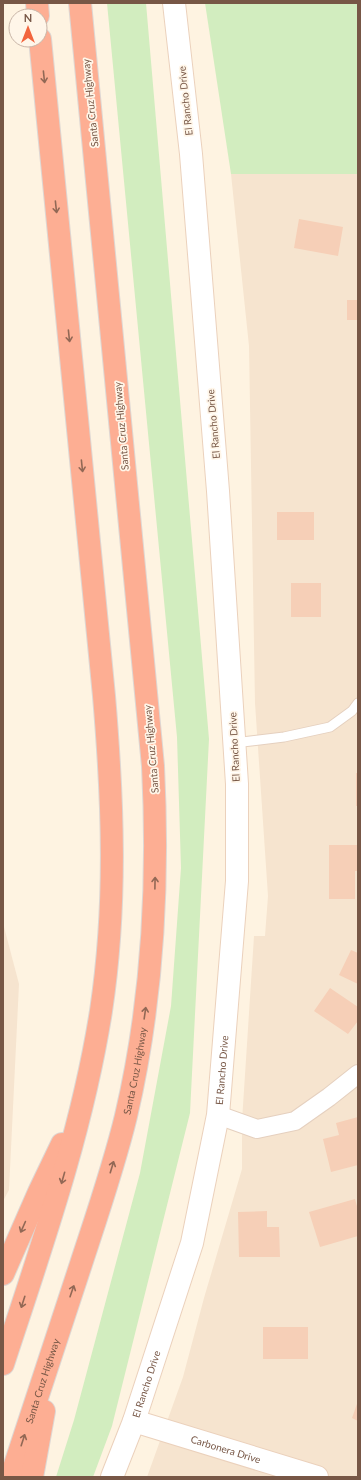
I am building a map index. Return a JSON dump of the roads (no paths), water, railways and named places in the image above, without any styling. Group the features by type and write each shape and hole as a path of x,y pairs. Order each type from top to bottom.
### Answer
{"highway":[{"name":"Santa Cruz Highway","path":"10,1477 101,1202 129,1101 143,1028 154,926 156,854 151,743 80,3"},
{"path":"3,1364 60,1188 84,1100 101,1010 107,960 112,875 112,795 103,681 41,48"},
{"path":"3,1274 39,1192 84,1100"},
{"path":"32,1477 59,1328"}],"street":[{"name":"El Rancho Drive","path":"112,1477 134,1422 192,1243 218,1115 237,881 237,784 218,491 193,178 174,3"},
{"path":"218,1115 257,1129 294,1121 329,1097 358,1074"},
{"name":"Carbonera Drive","path":"134,1422 317,1477"}],"lane":[{"path":"234,744 284,737 330,727 352,711 358,703"}]}
